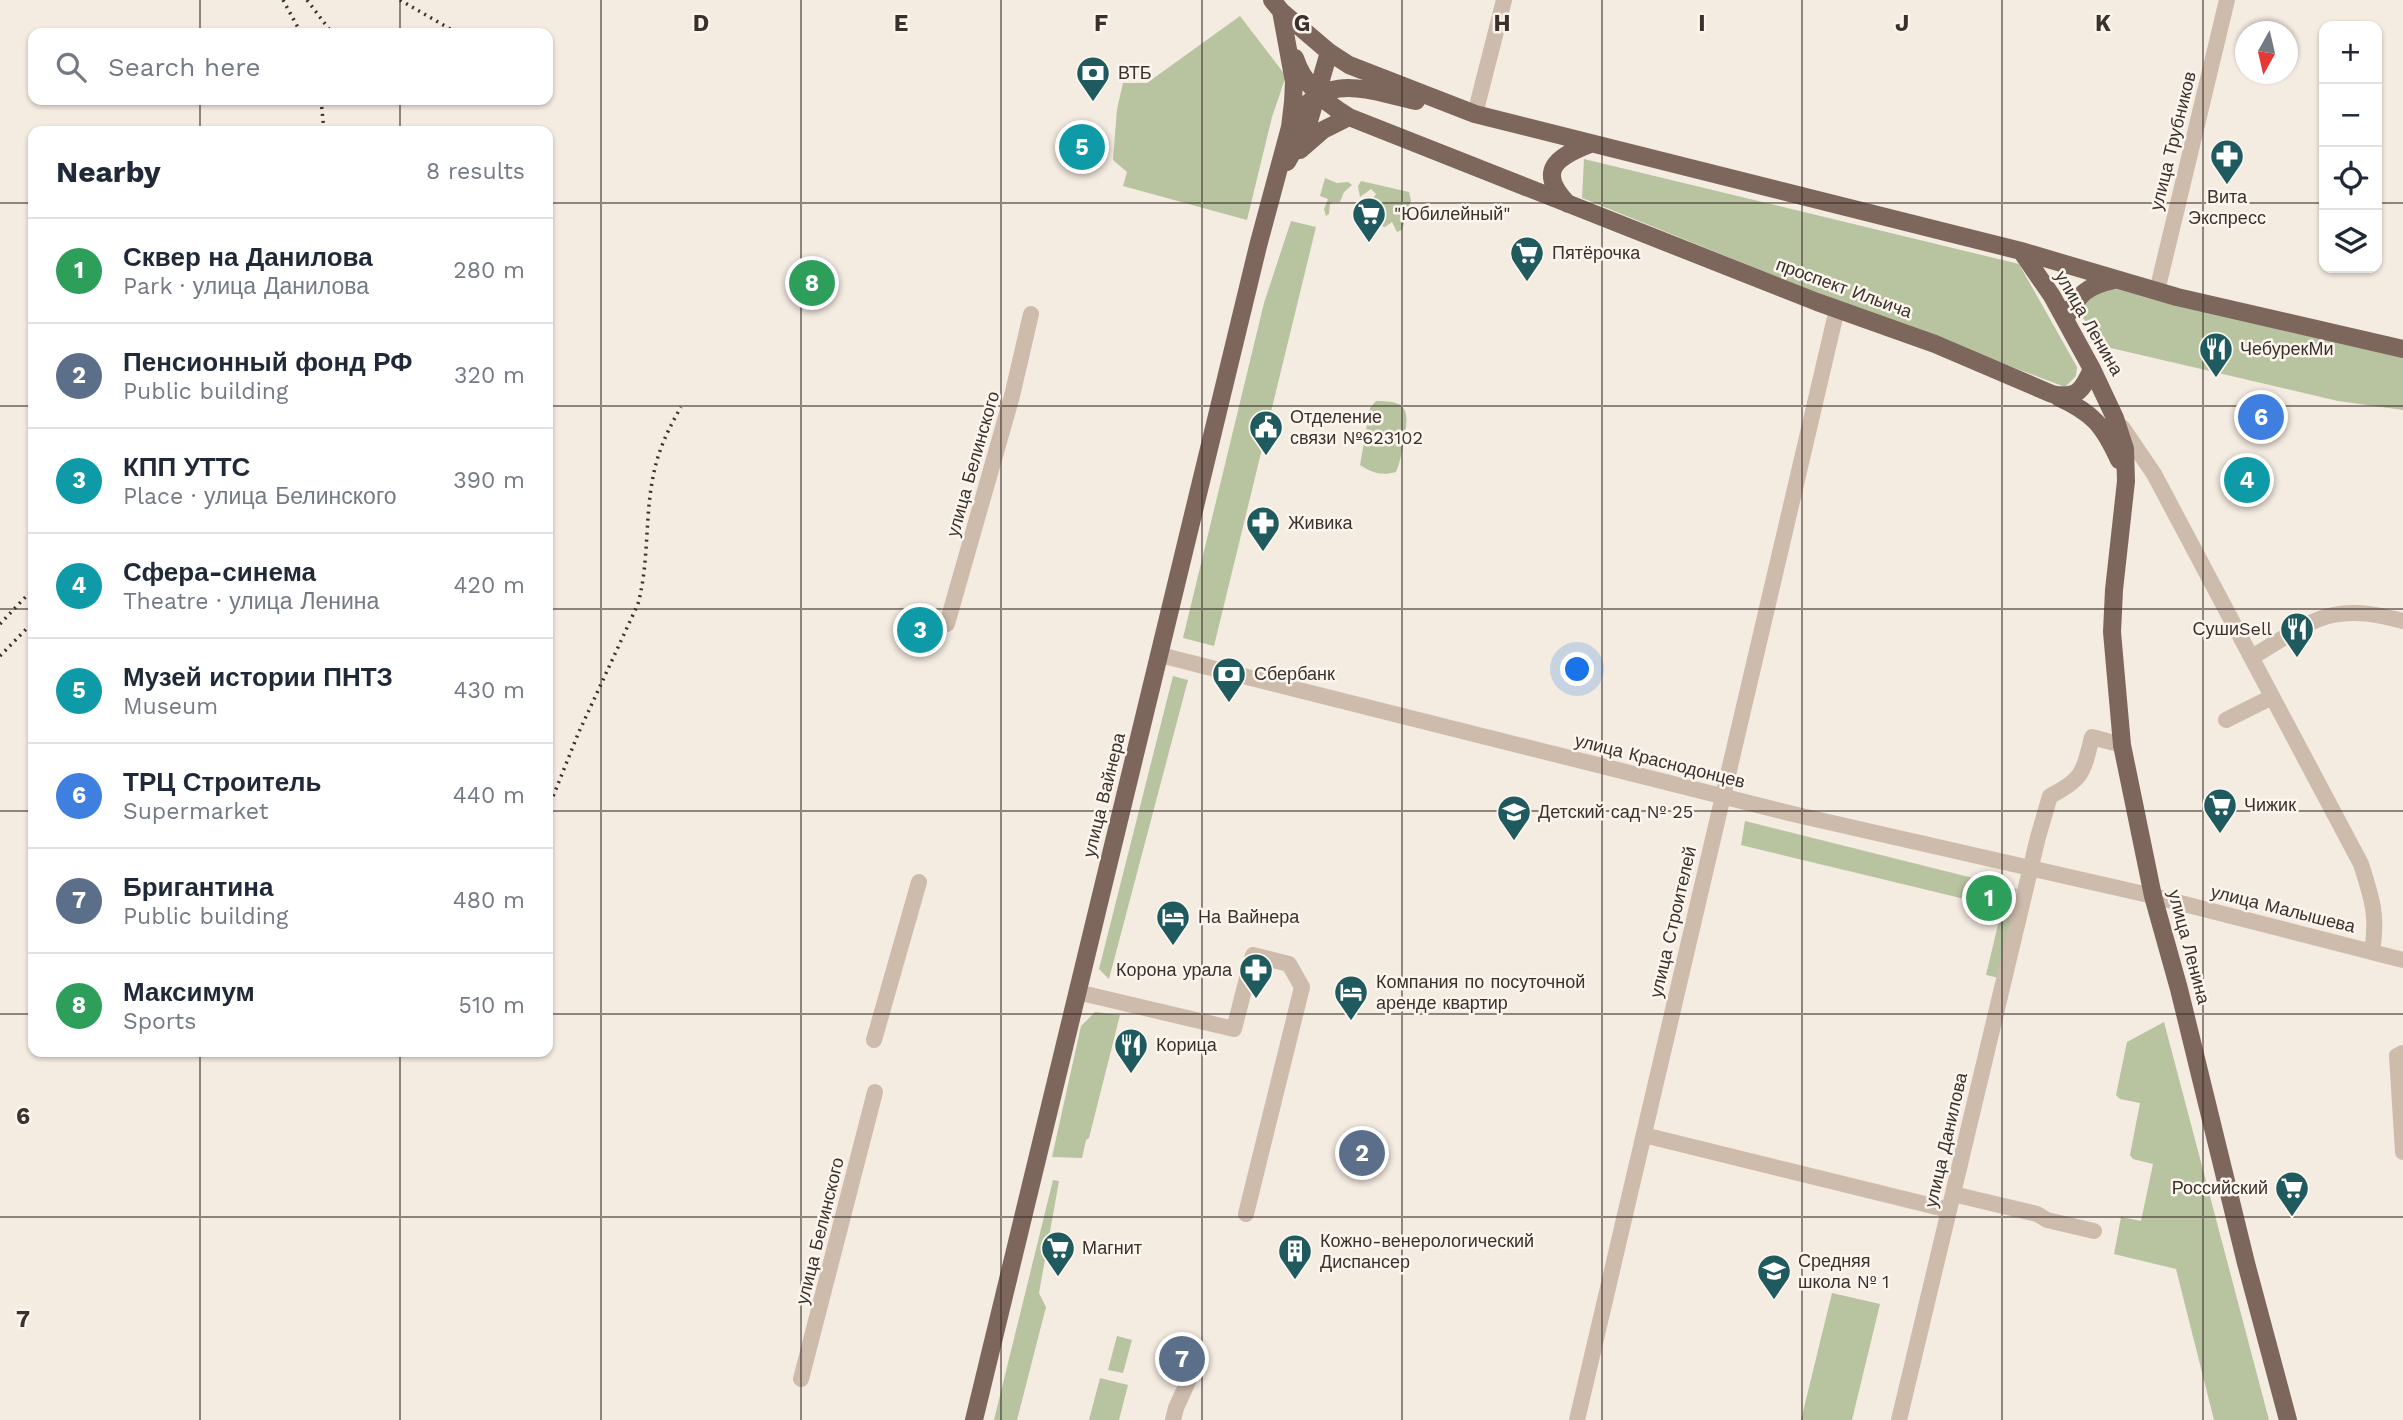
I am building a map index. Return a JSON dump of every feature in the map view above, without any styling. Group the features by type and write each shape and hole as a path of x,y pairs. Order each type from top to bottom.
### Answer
{"main road":[{"path":"1277,6 1329,52 1349,65 1468,112"},
{"name":"улица Вайнера","path":"974,1420 1258,246 1290,127 1294,82 1277,6"},
{"name":"проспект Ильича","path":"1277,6 1297,65 1318,94 1349,117 1837,309 1935,344 2052,394"},
{"name":"улица Вайнера","path":"1276,180 1307,128 1329,52"},
{"path":"1290,127 1301,109 1318,94 1348,86 1468,112 2021,251 2157,291 2403,349"},
{"path":"1286,164 1323,130 1349,117"},
{"path":"1569,205 1558,194 1552,179 1553,165 1565,153 1590,144"},
{"name":"улица Ленина","path":"2021,251 2065,319 2092,369 2115,418 2124,449 2126,476 2112,632 2122,745 2153,896 2179,989 2242,1250 2288,1420"},
{"path":"2065,319 2078,296 2096,284 2114,279"},
{"path":"2052,394 2067,397 2075,394 2081,389 2092,369"},
{"path":"2052,394 2083,409 2093,418 2110,442 2126,476"}],"street":[{"path":"1468,112 1504,0"},
{"name":"улица Трубников","path":"2157,291 2227,0"},
{"name":"улица Строителей","path":"1577,1420 1837,309"},
{"name":"улица Белинского","path":"947,624 1012,396 1031,314"},
{"name":"улица Ленина","path":"2115,418 2154,474 2361,864 2375,909 2372,952"},
{"path":"2252,657 2318,619 2333,615 2356,613 2403,621"},
{"name":"улица Краснодонцев","path":"1160,655 1722,796 2153,896"},
{"path":"2226,720 2273,697"},
{"name":"улица Данилова","path":"1899,1420 2030,868 2050,796 2074,784 2085,766 2092,737 2122,745"},
{"path":"874,1040 919,882"},
{"name":"улица Малышева","path":"2153,896 2403,960"},
{"path":"1077,992 1234,1029 1253,955 1289,964 1302,987 1246,1214"},
{"path":"2403,1053 2397,1056 2403,1152"},
{"name":"улица Белинского","path":"802,1379 876,1092"},
{"path":"1644,1135 1951,1202 2037,1214 2047,1220 2094,1231"},
{"path":"1173,1420 1197,1352"}],"green space":[{"path":"1240,16 1286,76 1272,117 1247,220 1123,186 1127,172 1113,160 1117,109 1123,83 1147,83"},
{"path":"1584,159 2019,264 2077,367 2076,376 2065,387 1852,307 1582,198"},
{"path":"1325,178 1352,185 1344,192 1340,202 1330,204 1329,214 1326,216 1324,209 1328,199 1320,196"},
{"path":"1361,181 1409,192 1411,201 1402,230 1397,232 1392,222 1385,227 1367,223 1366,209 1376,194 1371,189 1360,197 1358,186"},
{"path":"1291,221 1316,227 1214,646 1183,638 1264,303"},
{"path":"2113,287 2403,354 2403,410 2338,401 2098,345 2080,312 2083,298"},
{"path":"1376,401 1393,402 1405,411 1405,434 1396,472 1377,473 1360,465 1370,408"},
{"path":"1173,676 1188,680 1109,979 1099,969"},
{"path":"1745,821 2017,889 1999,978 1986,975 2002,908 1741,845"},
{"path":"1095,1012 1120,1015 1089,1138 1086,1140 1082,1158 1052,1157 1081,1026"},
{"path":"2164,1022 2269,1420 2214,1420 2176,1269 2114,1254 2121,1217 2141,1221 2153,1164 2133,1159 2130,1155 2140,1103 2120,1099 2116,1095 2127,1042"},
{"path":"1053,1180 1059,1181 1039,1293 1046,1307 1017,1420 994,1420"},
{"path":"1832,1293 1880,1304 1852,1420 1801,1420"},
{"path":"1117,1336 1132,1340 1123,1373 1108,1370"},
{"path":"1100,1378 1128,1385 1119,1420 1089,1420"}],"railway":[{"path":"283,0 298,28"},
{"path":"307,0 328,28"},
{"path":"400,0 448,28"},
{"path":"321,105 324,126"},
{"path":"553,796 578,734 638,604 655,468 666,436 681,407"},
{"path":"0,624 28,594"},
{"path":"0,656 28,627"}],"place":[{"name":"ВТБ","path":"1093,103"},
{"name":"Музей истории ПНТЗ","path":"1082,147"},
{"name":"Вита Экспресс","path":"2227,186"},
{"name":"\"Юбилейный\"","path":"1369,244"},
{"name":"Максимум","path":"812,283"},
{"name":"Пятёрочка","path":"1527,283"},
{"name":"ЧебурекМи","path":"2216,379"},
{"name":"ТРЦ Строитель","path":"2261,417"},
{"name":"Отделение связи №623102","path":"1266,457"},
{"name":"Сфера-синема","path":"2247,480"},
{"name":"Живика","path":"1263,553"},
{"name":"КПП УТТС","path":"920,630"},
{"name":"СушиSell","path":"2297,659"},
{"name":"Сбербанк","path":"1229,704"},
{"name":"Чижик","path":"2220,835"},
{"name":"Детский сад № 25","path":"1514,842"},
{"name":"Сквер на Данилова","path":"1989,898"},
{"name":"На Вайнера","path":"1173,947"},
{"name":"Корона урала","path":"1256,1000"},
{"name":"Компания по посуточной аренде квартир","path":"1351,1022"},
{"name":"Корица","path":"1131,1075"},
{"name":"Пенсионный фонд РФ","path":"1362,1153"},
{"name":"Российский","path":"2292,1218"},
{"name":"Магнит","path":"1058,1278"},
{"name":"Кожно-венерологический Диспансер","path":"1295,1281"},
{"name":"Средняя школа № 1","path":"1774,1301"},
{"name":"Бригантина","path":"1182,1359"}]}
